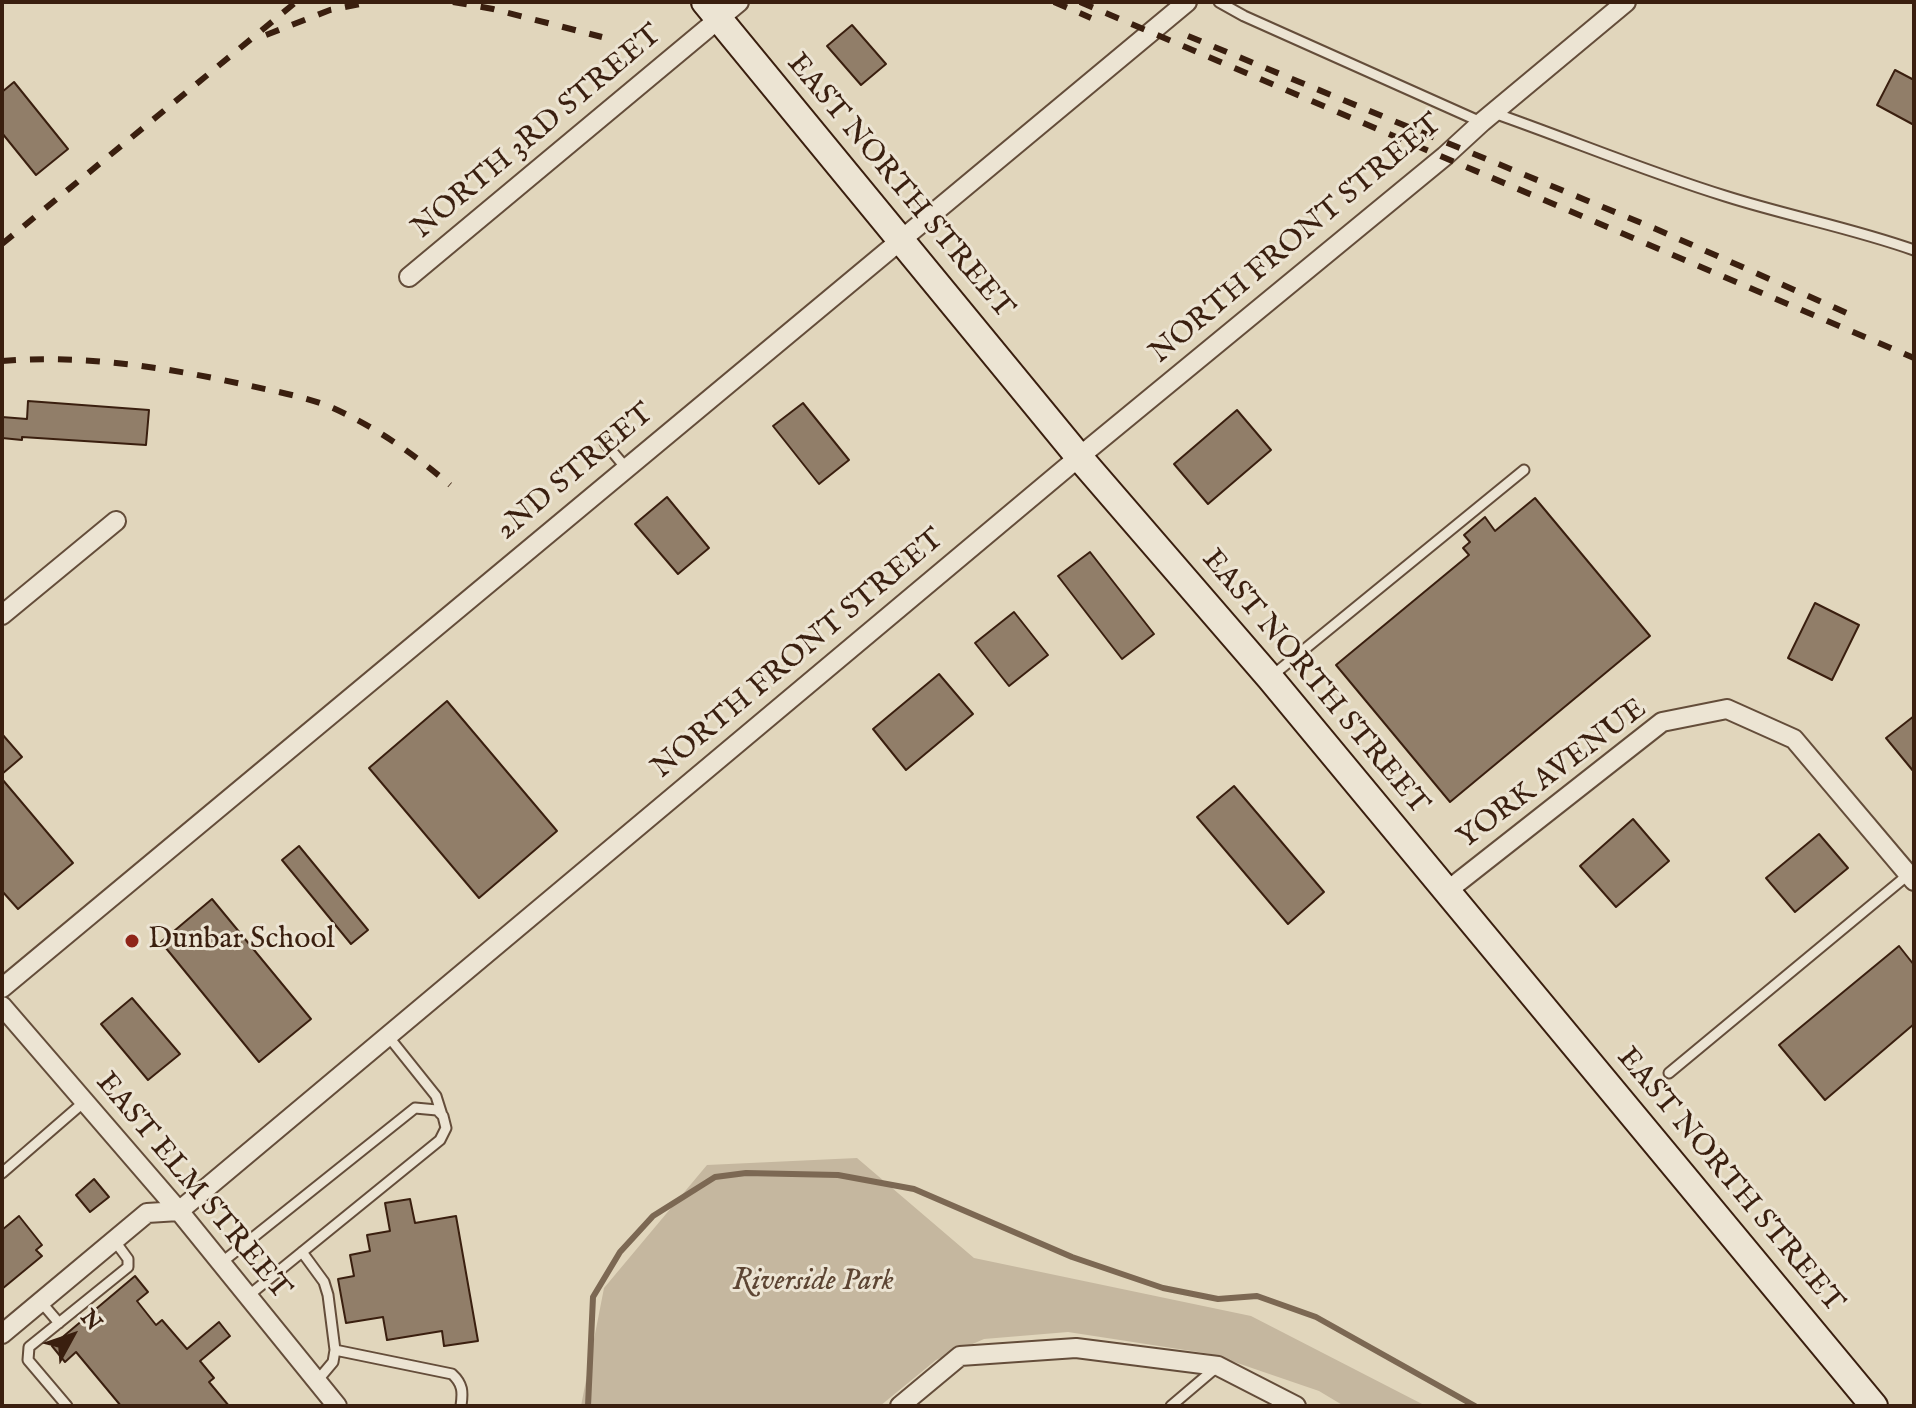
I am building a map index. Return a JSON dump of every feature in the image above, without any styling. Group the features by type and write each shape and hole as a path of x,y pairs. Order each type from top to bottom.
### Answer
{"street":[{"name":"NORTH 3RD STREET","path":"409,277 712,11 739,2"},
{"name":"2ND STREET","path":"2,988 1187,2"},
{"name":"NORTH FRONT STREET","path":"2,1334 147,1213 179,1211 1626,2"},
{"name":"EAST NORTH STREET","path":"712,11 1079,457 1270,678 1874,1406"},
{"path":"2,615 116,521"},
{"name":"YORK AVENUE","path":"1447,891 1662,722 1727,709 1794,739 1911,878"},
{"name":"EAST ELM STREET","path":"2,1006 179,1211 334,1405"},
{"path":"900,1406 960,1356 1076,1348 1218,1366 1296,1406"}],"lane":[{"path":"1219,2 1244,16 1488,118 1727,197 1873,235 1914,250"},
{"path":"605,443 626,469"},
{"path":"1270,678 1524,470"},
{"path":"1669,1073 1911,878"},
{"path":"248,1296 440,1140 446,1128 436,1096 388,1036"},
{"path":"2,1173 84,1102"},
{"path":"221,1263 415,1108 437,1110 443,1116"},
{"path":"67,1406 28,1360 29,1347 128,1267 128,1259 114,1240"},
{"path":"302,1252 324,1282 335,1350 333,1362 317,1381"},
{"path":"41,1302 59,1323"},
{"path":"335,1350 452,1374 460,1381 463,1391 461,1406"},
{"path":"1171,1406 1218,1366"}],"green space":[{"name":"Riverside Park","path":"857,1158 974,1258 1251,1316 1426,1406 1344,1406 1319,1391 1211,1354 1068,1332 984,1339 936,1360 880,1406 581,1406 604,1288 707,1165"}],"building":[{"path":"852,25 886,64 861,85 827,46"},
{"path":"1895,70 1914,80 1914,125 1877,105"},
{"path":"14,82 68,149 36,175 2,133 2,92"},
{"path":"28,401 149,410 146,445 2,438 2,417 27,419"},
{"path":"803,403 849,460 819,484 773,426"},
{"path":"1237,410 1271,450 1208,504 1174,464"},
{"path":"667,497 709,548 678,574 635,524"},
{"path":"1535,498 1650,636 1450,802 1336,665 1469,555 1463,548 1470,542 1464,535 1485,517 1495,531"},
{"path":"1090,552 1154,634 1122,659 1058,576"},
{"path":"1815,603 1859,625 1832,680 1788,658"},
{"path":"1014,612 1048,655 1009,686 975,643"},
{"path":"939,674 973,714 906,770 873,729"},
{"path":"447,701 557,831 479,898 369,768"},
{"path":"1914,716 1914,772 1886,738"},
{"path":"2,734 22,757 2,774"},
{"path":"2,779 73,863 18,909 2,891"},
{"path":"1234,786 1324,892 1288,924 1197,817"},
{"path":"1633,819 1669,861 1616,907 1580,866"},
{"path":"1819,834 1848,868 1795,912 1766,878"},
{"path":"299,846 368,930 351,944 282,860"},
{"path":"212,899 311,1019 259,1062 161,942"},
{"path":"1899,946 1914,965 1914,1024 1825,1100 1779,1045"},
{"path":"132,998 180,1054 148,1080 101,1024"},
{"path":"94,1179 109,1197 90,1212 76,1195"},
{"path":"410,1199 415,1223 456,1216 478,1341 444,1346 442,1331 387,1340 383,1317 346,1323 338,1279 354,1276 350,1255 370,1251 367,1235 390,1231 385,1203"},
{"path":"19,1216 42,1245 36,1250 42,1256 2,1289 2,1230"},
{"path":"135,1276 148,1292 137,1301 156,1325 162,1320 187,1349 219,1322 230,1336 200,1361 214,1378 209,1382 229,1406 121,1406 76,1352 65,1362 52,1346"}],"waterway":[{"path":"588,1406 593,1297 620,1252 653,1216 715,1177 746,1173 838,1175 914,1189 1072,1257 1163,1288 1218,1299 1257,1296 1316,1317 1475,1406"}],"railway":[{"path":"2,244 296,2"},
{"path":"266,35 330,10 371,2"},
{"path":"453,2 602,37"},
{"path":"1054,2 1091,18"},
{"path":"1080,2 1914,358"},
{"path":"1188,36 1656,229 1849,314"},
{"path":"2,361 64,359 127,364 303,398 333,408 380,433 450,485"}],"place":[{"name":"Dunbar School","path":"132,941"}]}
